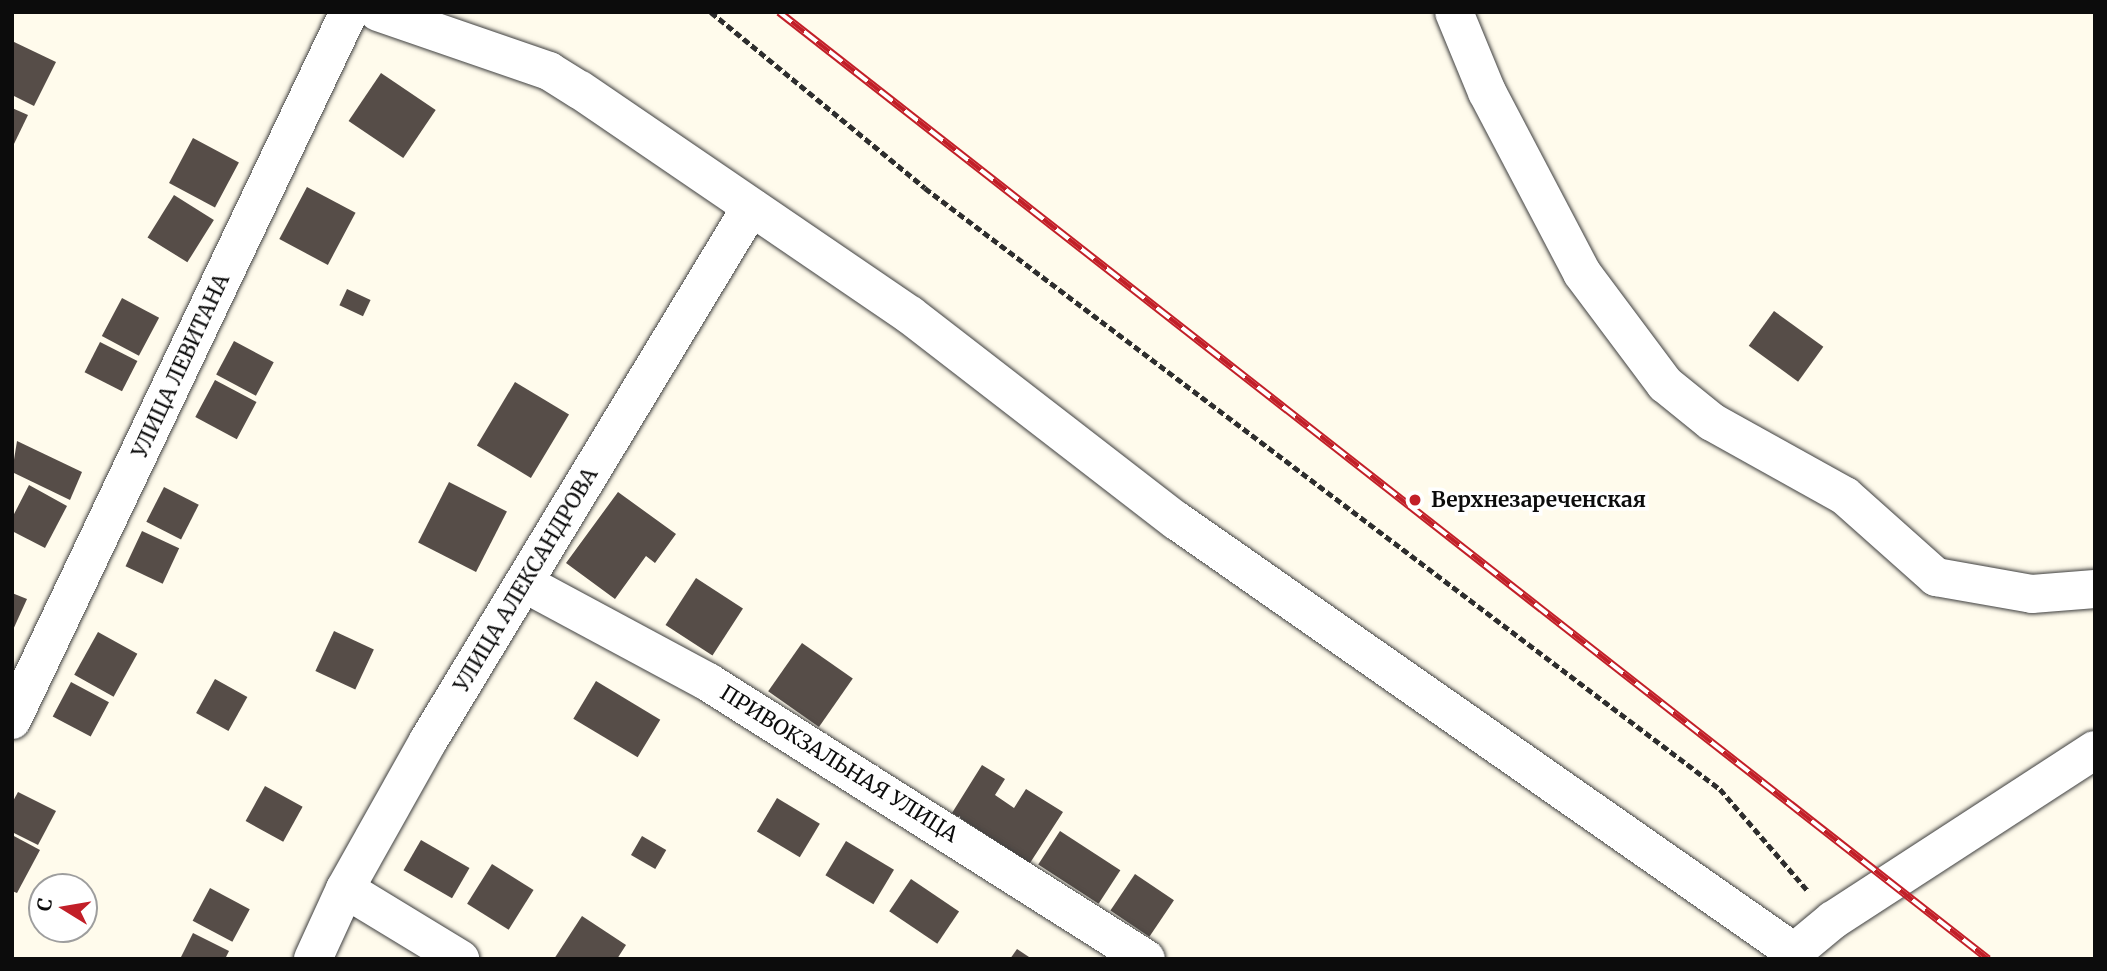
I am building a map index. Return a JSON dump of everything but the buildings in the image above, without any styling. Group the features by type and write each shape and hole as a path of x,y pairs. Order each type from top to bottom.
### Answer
{"street":[{"name":"УЛИЦА ЛЕВИТАНА","path":"12,720 349,12"},
{"path":"378,12 549,71 910,315 1177,520 1790,955 1833,920 2095,750"},
{"path":"1454,12 1487,92 1582,273 1665,384 1712,422 1845,496 1936,577 2032,594 2095,589"},
{"name":"УЛИЦА АЛЕКСАНДРОВА","path":"313,959 345,889 524,583 751,207"},
{"name":"ПРИВОКЗАЛЬНАЯ УЛИЦА","path":"524,583 708,682 1146,959"},
{"path":"345,889 460,959"}],"path":[{"path":"711,12 925,188 1720,789 1833,920"}],"railway":[{"path":"779,12 1988,959"}],"place":[{"name":"Верхнезареченская","path":"1415,500"}]}
